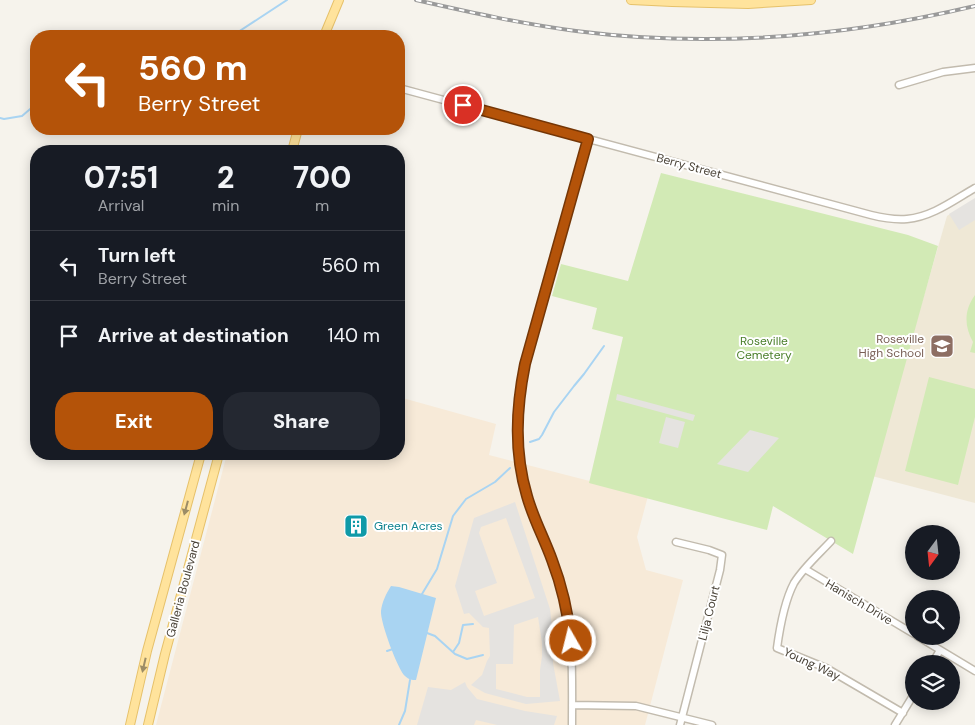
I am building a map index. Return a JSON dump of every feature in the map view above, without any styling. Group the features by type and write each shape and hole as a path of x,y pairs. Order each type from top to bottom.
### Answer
{"main road":[{"path":"326,30 339,0"},
{"path":"631,0 748,4 811,0"},
{"name":"Galleria Boulevard","path":"130,725 147,651 200,460"},
{"name":"Galleria Boulevard","path":"148,725 165,654 217,460"},
{"path":"133,713 135,725"}],"street":[{"path":"899,85 943,72 975,68"},
{"name":"Berry Street","path":"405,90 886,218 906,219 924,215 937,210 975,188"},
{"path":"572,725 572,646 566,609 553,561 537,526 527,497 519,457 517,426 519,394 525,364 588,139"},
{"name":"Young Way","path":"831,541 805,569 790,591 777,648 826,668 903,713"},
{"name":"Lilja Court","path":"676,542 709,550 722,556 682,717"},
{"name":"Hanisch Drive","path":"805,569 905,629"},
{"path":"932,645 975,671"},
{"path":"937,655 940,650"},
{"path":"572,705 636,706 712,725"},
{"path":"895,725 905,710"},
{"path":"680,725 682,717"}],"shaded area":[{"path":"975,198 975,220 959,230 949,214"},
{"name":"Roseville High School","path":"975,199 975,503 872,476 947,216"},
{"path":"617,394 695,415 693,421 616,400"},
{"path":"405,399 496,424 489,455 648,496 637,537 646,570 683,580 645,725 156,725 225,460 405,460"},
{"path":"666,417 685,422 678,448 659,443"},
{"path":"750,430 779,438 748,472 717,464"},
{"path":"515,502 550,609 554,643 553,663 560,701 526,704 485,693 471,685 482,675 490,656 489,628 483,627 469,613 464,614 455,586 474,518","holes":["506,518 535,598 484,616 475,591 497,583 479,533 481,527","538,617 542,643 540,697 527,697 496,689 496,664 513,664 514,625"]},
{"path":"465,682 477,699 525,711 557,716 554,725 497,725 476,720 474,725 417,725 428,687 451,690"}],"green space":[{"name":"Roseville Cemetery","path":"661,173 908,235 938,246 853,554 773,506 767,530 589,483 623,337 592,329 597,308 552,296 561,264 628,281"},
{"path":"975,295 975,353 970,352 973,342 966,318 969,306"},
{"path":"929,377 975,389 975,417 958,485 905,471"}],"water":[{"path":"391,586 436,598 416,680 408,678 402,672 383,625 381,611 384,598"}],"waterway":[{"path":"241,30 287,0"},
{"path":"0,118 22,116 30,109"},
{"path":"530,442 539,439 554,412 604,346"},
{"path":"422,594 437,569 453,516 466,499 495,482 510,468"},
{"path":"453,652 459,643 463,625 473,624"},
{"path":"427,633 435,636 455,654 467,659 483,655"},
{"path":"387,651 393,649"},
{"path":"399,725 405,711 410,680"}],"railway":[{"path":"416,0 556,28 626,36 676,39 726,39 827,32 926,17 975,6"}],"place":[{"name":"Roseville High School","path":"942,346"},
{"name":"Green Acres","path":"356,526"}],"route":[{"path":"463,105 588,139 525,364 519,394 517,426 519,457 524,487 532,514 559,579 569,620 571,641"}]}
